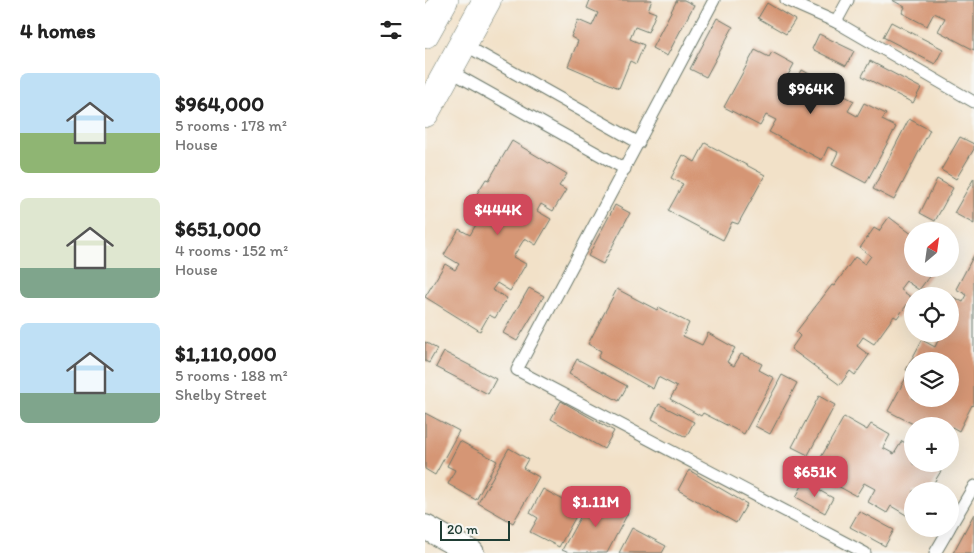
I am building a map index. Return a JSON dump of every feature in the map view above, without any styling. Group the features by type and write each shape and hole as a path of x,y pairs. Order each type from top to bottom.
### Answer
{"main road":[{"path":"425,34 444,0"},
{"path":"425,113 487,0"}],"street":[{"path":"426,531 472,553"}],"lane":[{"path":"714,0 517,370 865,553"},
{"path":"785,0 836,22 974,102"},
{"path":"836,22 848,0"},
{"path":"463,44 639,143"},
{"path":"448,70 625,169"},
{"path":"959,512 974,486"},
{"path":"935,553 945,537"}],"building":[{"path":"590,0 652,0 648,10 656,13 648,32 635,27 630,39 644,45 636,64 630,61 619,88 568,66 578,41 571,37 578,20 592,26 598,13 587,8"},
{"path":"677,0 684,0 694,5 667,56 652,48"},
{"path":"892,0 974,0 974,50 938,31 945,18 934,13 927,26 902,13 905,7"},
{"path":"767,3 795,20 786,34 758,18"},
{"path":"717,18 733,27 706,77 690,69"},
{"path":"891,22 943,49 935,64 883,37"},
{"path":"819,34 854,51 846,66 812,49"},
{"path":"755,50 769,57 772,52 794,64 787,77 796,82 802,70 854,101 848,111 857,116 864,103 886,114 882,120 896,127 866,183 832,165 838,152 828,147 822,160 769,132 776,120 766,115 760,126 724,107"},
{"path":"870,61 921,88 913,103 862,76"},
{"path":"909,119 930,130 894,200 873,189"},
{"path":"960,137 974,144 974,149 956,179 941,170"},
{"path":"512,141 567,174 559,186 566,190 553,211 541,204 537,211 551,219 536,245 525,238 513,257 526,264 510,291 497,283 492,290 507,298 495,318 489,315 480,331 425,297 445,264 455,270 459,264 444,255 459,229 470,235 481,216 468,208 486,179 489,180"},
{"path":"705,143 765,175 738,224 732,222 723,240 668,211 683,184 671,178 683,155 695,162"},
{"path":"974,178 974,224 954,213"},
{"path":"937,179 953,188 935,221 920,213"},
{"path":"615,205 630,213 603,264 588,256"},
{"path":"889,217 904,228 904,278 928,278 921,287 915,287 906,281 900,289 904,292 904,309 897,318 894,316 874,344 863,337 857,346 869,355 855,375 850,371 840,385 791,349 800,336 796,332 855,257 865,264 871,256 860,248 874,228 879,231"},
{"path":"974,255 974,405 972,405 959,431 959,417 904,417 904,419 888,411 904,381 904,407 959,407 959,352 916,352 921,342 926,342 935,347 937,342 959,342 959,300 963,302 967,295 959,291 959,287 957,287"},
{"path":"529,288 544,296 517,341 503,333"},
{"path":"617,289 657,310 659,307 689,323 683,336 702,345 708,333 735,348 727,362 734,366 741,354 762,364 759,370 774,378 744,434 703,413 701,416 670,399 677,387 658,377 653,389 598,358 601,351 588,344"},
{"path":"425,342 437,349 429,363 425,361"},
{"path":"444,352 496,379 488,394 436,367"},
{"path":"577,359 627,386 619,401 569,374"},
{"path":"782,375 797,383 770,434 755,426"},
{"path":"819,396 835,405 808,455 792,447"},
{"path":"561,401 614,431 604,449 551,419"},
{"path":"659,404 694,422 686,437 652,419"},
{"path":"425,413 459,431 435,475 425,469"},
{"path":"844,417 867,430 871,424 890,435 883,448 894,454 902,441 904,442 904,472 940,472 934,482 904,482 904,514 891,506 887,513 868,502 875,489 864,483 856,496 836,485 840,479 816,466"},
{"path":"460,441 497,461 476,500 448,484 455,470 447,466"},
{"path":"509,448 528,459 523,468 539,477 513,523 478,503"},
{"path":"689,470 747,504 736,523 678,490"},
{"path":"804,482 833,498 825,513 796,497"},
{"path":"543,489 580,509 559,547 530,532 538,518 530,513"},
{"path":"593,494 628,513 607,553 569,553 562,550"},
{"path":"859,511 894,530 885,546 850,527"},
{"path":"974,514 974,553 953,553"},
{"path":"632,528 666,546 662,553 619,553"}]}
